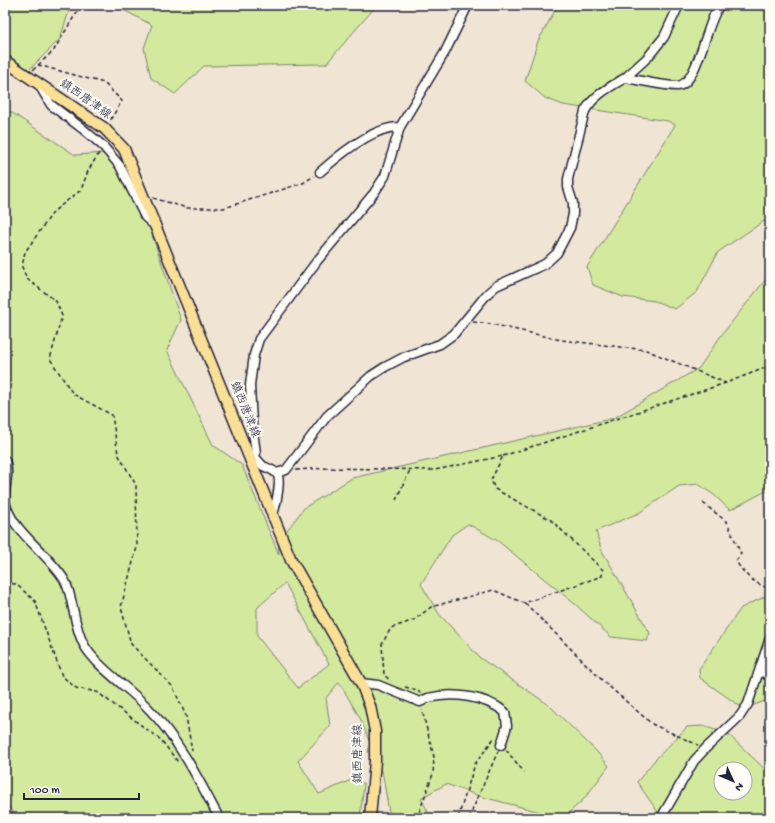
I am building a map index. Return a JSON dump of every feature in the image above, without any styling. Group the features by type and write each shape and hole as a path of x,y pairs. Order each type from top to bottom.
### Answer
{"main road":[{"name":"鎮西唐津線","path":"5,61 104,128 124,149 252,457 272,517 291,560 361,683 370,706 375,731 375,762 370,818"}],"street":[{"path":"272,517 277,507 279,479 277,474 252,457 256,453 252,424 250,385 254,355 259,339 267,325 317,261 374,193 385,176 400,127 445,52 468,5"},
{"path":"277,474 286,470 327,416 372,376 404,357 440,344 454,334 487,294 496,286 545,264 557,253 570,228 573,214 573,203 568,187 568,179 584,111 589,103 602,92 625,78 648,57 664,37 679,5"},
{"path":"625,78 678,86 687,82 693,74 710,21 720,5"},
{"path":"38,83 51,105 103,146 120,166 145,217 158,230"},
{"path":"320,172 350,146 391,126 400,127"},
{"path":"5,460 8,468 5,504 13,520 58,571 66,583 77,630 84,646 149,709 170,734 219,818"},
{"path":"661,818 694,761 740,716 748,704 770,638"},
{"path":"760,670 770,677"},
{"path":"361,683 378,685 423,700 454,695 481,699 498,706 506,712 507,726 501,745"}],"path":[{"path":"27,76 54,50 81,5"},
{"path":"38,65 104,83 122,101 104,128"},
{"path":"103,146 88,171 81,190 54,211 25,252 22,267 27,279 56,301 62,316 50,359 73,394 112,416 118,454 136,485 136,547 121,607 131,644 173,687 186,716 192,753"},
{"path":"142,190 151,197 186,208 224,208 303,183 320,172"},
{"path":"465,322 491,324 561,340 646,350 726,383"},
{"path":"286,470 327,468 435,470 503,456 726,383 770,366"},
{"path":"503,456 491,480 495,489 551,520 604,570 602,576 524,603"},
{"path":"396,500 410,470"},
{"path":"703,503 727,522 741,554 736,561 740,568 755,583 770,589"},
{"path":"5,583 16,584 35,601 62,676 76,688 97,692 161,740 179,762"},
{"path":"393,683 384,675 382,644 391,628 414,620 431,607 493,590 524,603 604,682 652,724 706,748"},
{"path":"399,685 417,690 423,700 434,758 433,774 417,818"},
{"path":"458,818 474,764 493,742 495,736"},
{"path":"469,818 501,745 524,772"},
{"path":"12,818 20,816 25,818"}],"green space":[{"path":"5,5 76,5 69,11 60,39 29,70 5,53"},
{"path":"114,5 377,5 326,64 204,66 175,94 151,78 144,48 152,25"},
{"path":"558,5 770,5 770,217 718,252 697,292 675,309 655,301 623,297 593,285 587,267 675,125 668,121 563,105 545,98 525,81 538,41"},
{"path":"5,108 75,155 106,153 144,211 181,320 167,350 213,445 242,465 279,555 278,542 304,508 352,478 614,418 699,368 720,337 770,274 770,489 730,510 714,495 698,484 679,486 639,513 596,531 601,549 650,633 647,641 611,637 576,605 498,541 468,524 452,535 421,584 439,614 480,658 549,705 597,752 609,766 584,799 563,818 479,796 446,784 421,798 431,818 390,818 383,776 360,718 339,682 326,698 330,726 298,761 319,794 356,778 364,784 360,818 16,818 5,800","holes":["285,583 329,664 298,688 257,636 257,608"]},
{"path":"770,594 770,699 744,709 700,678 699,669 741,608"},
{"path":"703,726 728,734 770,774 770,818 662,818 637,782 654,761 687,727"}]}
